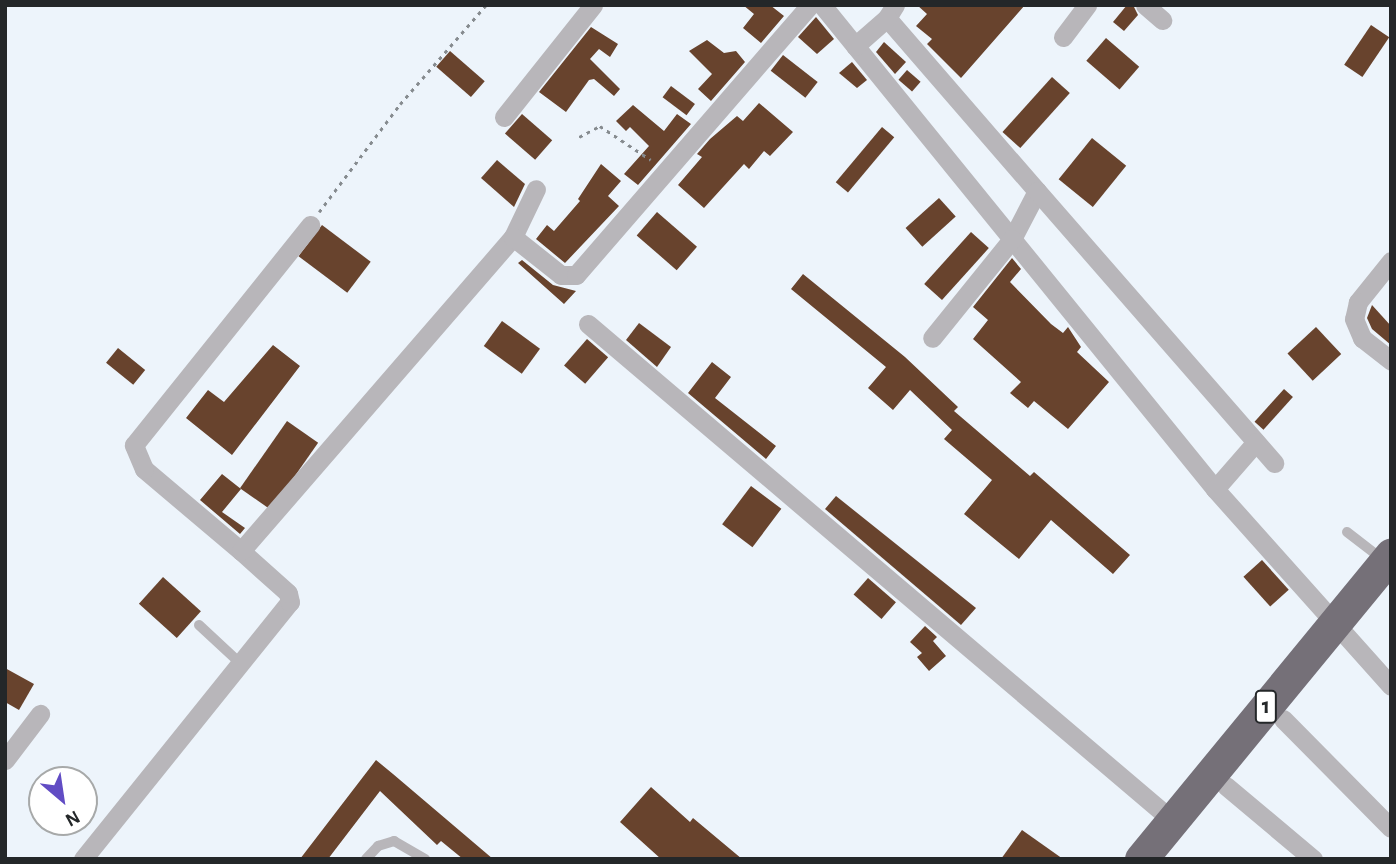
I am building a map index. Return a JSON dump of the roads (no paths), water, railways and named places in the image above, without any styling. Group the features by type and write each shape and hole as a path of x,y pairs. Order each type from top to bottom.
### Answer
{"highway":[{"name":"1","path":"1169,859 1212,793 1343,630 1389,568"},
{"name":"1","path":"1141,859 1173,821 1212,793 1283,719 1343,630"}],"street":[{"path":"504,117 593,5"},
{"path":"513,237 561,275 576,275 810,5"},
{"path":"821,5 1215,489 1391,686"},
{"path":"1062,37 1087,5"},
{"path":"1146,5 1162,20"},
{"path":"855,46 891,11 1037,191 1274,463"},
{"path":"241,551 513,237 537,189"},
{"path":"932,338 1012,239 1037,191"},
{"path":"83,859 290,598 241,551 144,469 134,445 310,225"},
{"path":"1391,261 1358,302 1354,319 1362,338 1391,361"},
{"path":"589,324 1173,821"},
{"path":"1215,489 1256,442"},
{"path":"5,760 40,714"},
{"path":"1283,719 1391,828"},
{"path":"1212,793 1313,859"}],"lane":[{"path":"1347,532 1389,568"},
{"path":"199,625 240,663"},
{"path":"366,859 378,846 394,841 425,859"}]}
